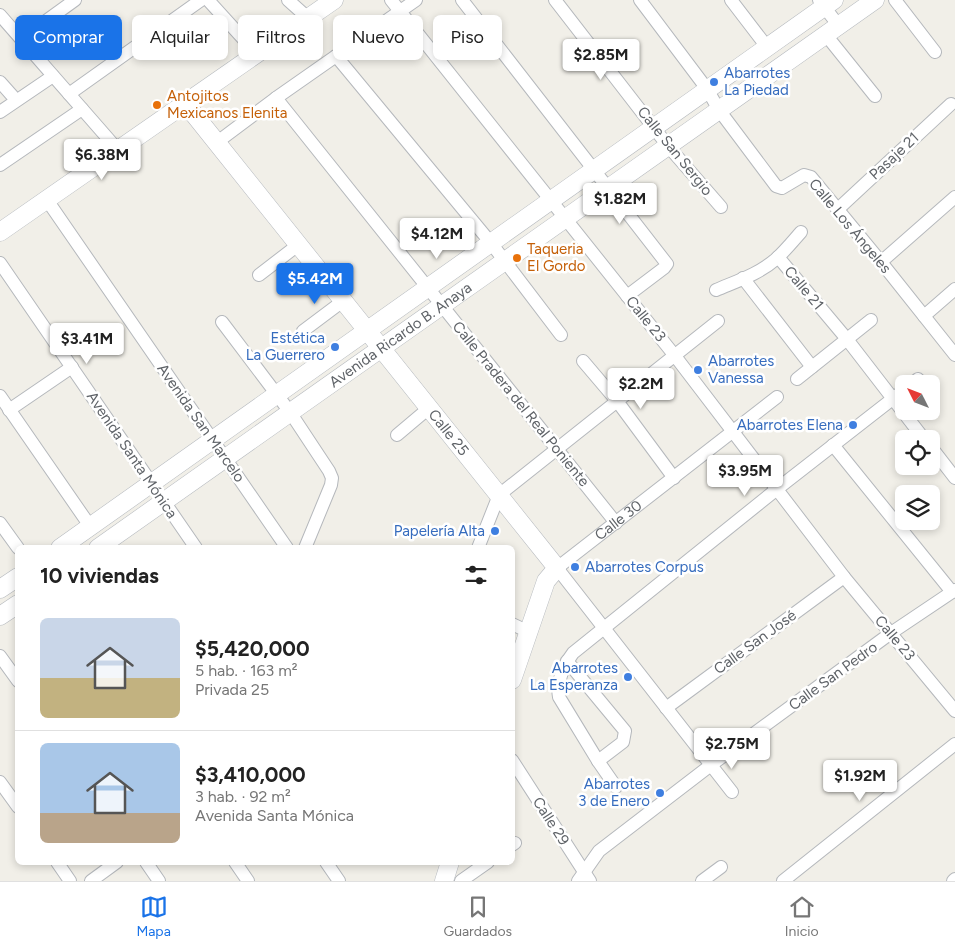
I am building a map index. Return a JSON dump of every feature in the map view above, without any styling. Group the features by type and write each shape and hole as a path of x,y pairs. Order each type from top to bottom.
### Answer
{"street":[{"path":"54,15 75,0"},
{"path":"69,94 201,0"},
{"path":"208,0 238,34"},
{"path":"288,0 305,15"},
{"path":"312,15 334,0"},
{"name":"Calle 23","path":"391,0 564,219 676,356 844,577 955,711"},
{"path":"394,15 416,0"},
{"path":"462,0 667,264 627,296"},
{"name":"Calle San Sergio","path":"555,0 668,146 721,207"},
{"path":"640,0 707,89 719,110"},
{"path":"731,0 767,47"},
{"name":"Avenida Ricardo B. Anaya","path":"103,545 163,501 875,0"},
{"path":"895,0 935,52"},
{"path":"826,2 832,30 875,96"},
{"name":"Avenida Ricardo B. Anaya","path":"64,545 655,127 767,47 826,2"},
{"path":"0,15 15,32"},
{"path":"216,143 333,58"},
{"path":"39,60 118,150"},
{"path":"0,232 247,60"},
{"path":"339,60 505,261 561,335"},
{"path":"0,112 53,76"},
{"path":"0,82 16,100"},
{"name":"Calle Pradera del Real Poniente","path":"276,98 616,523"},
{"name":"Calle 25","path":"185,103 557,568 732,792"},
{"name":"Pasaje 21","path":"838,209 951,104"},
{"path":"0,165 82,109"},
{"name":"Calle Los Ángeles","path":"719,110 776,186 782,188 804,175 808,175 838,209 955,355"},
{"path":"881,262 955,197"},
{"name":"Avenida San Marcelo","path":"47,200 285,545"},
{"path":"778,257 801,232"},
{"path":"259,275 298,244"},
{"name":"Calle 21","path":"716,290 756,273 778,257 846,338 917,430"},
{"name":"Avenida Santa Mónica","path":"0,263 194,545"},
{"path":"743,278 812,367"},
{"path":"924,316 955,289"},
{"path":"303,331 343,302"},
{"path":"797,379 846,338 871,320"},
{"path":"479,545 499,495 718,321"},
{"path":"222,322 290,412 332,478 331,485 306,545"},
{"path":"584,361 617,401 674,478"},
{"path":"9,410 72,367"},
{"path":"0,396 90,526"},
{"path":"616,787 598,762 558,697 559,682 567,661 573,654 777,489 895,396"},
{"name":"Calle 30","path":"515,672 546,581 557,568 776,397"},
{"path":"397,435 429,408"},
{"path":"833,445 954,591"},
{"path":"940,459 955,478"},
{"path":"0,523 16,545"},
{"name":"Calle San José","path":"666,708 844,577"},
{"path":"0,590 15,579"},
{"name":"Calle San Pedro","path":"584,878 599,851 711,765 891,633 954,591"},
{"path":"0,616 15,606"},
{"path":"515,625 529,632"},
{"path":"0,656 15,677"},
{"path":"567,661 625,732 623,742 598,762"},
{"path":"783,881 955,744"},
{"name":"Calle 29","path":"515,765 584,878"},
{"path":"0,782 15,803"},
{"path":"59,865 70,881"},
{"path":"91,881 113,865"},
{"path":"148,865 159,881"},
{"path":"237,865 248,881"},
{"path":"328,865 339,881"},
{"path":"444,881 449,865"},
{"path":"461,881 484,865"},
{"path":"702,881 721,867"}],"place":[{"name":"Abarrotes La Piedad","path":"714,82"},
{"name":"Antojitos Mexicanos Elenita","path":"157,105"},
{"name":"Taqueria El Gordo","path":"517,258"},
{"name":"Estética La Guerrero","path":"335,347"},
{"name":"Abarrotes Vanessa","path":"698,370"},
{"name":"Abarrotes Elena","path":"853,425"},
{"name":"Papelería Alta","path":"495,531"},
{"name":"Abarrotes Corpus","path":"575,567"},
{"name":"Abarrotes La Esperanza","path":"628,677"},
{"name":"Abarrotes 3 de Enero","path":"660,793"}]}
